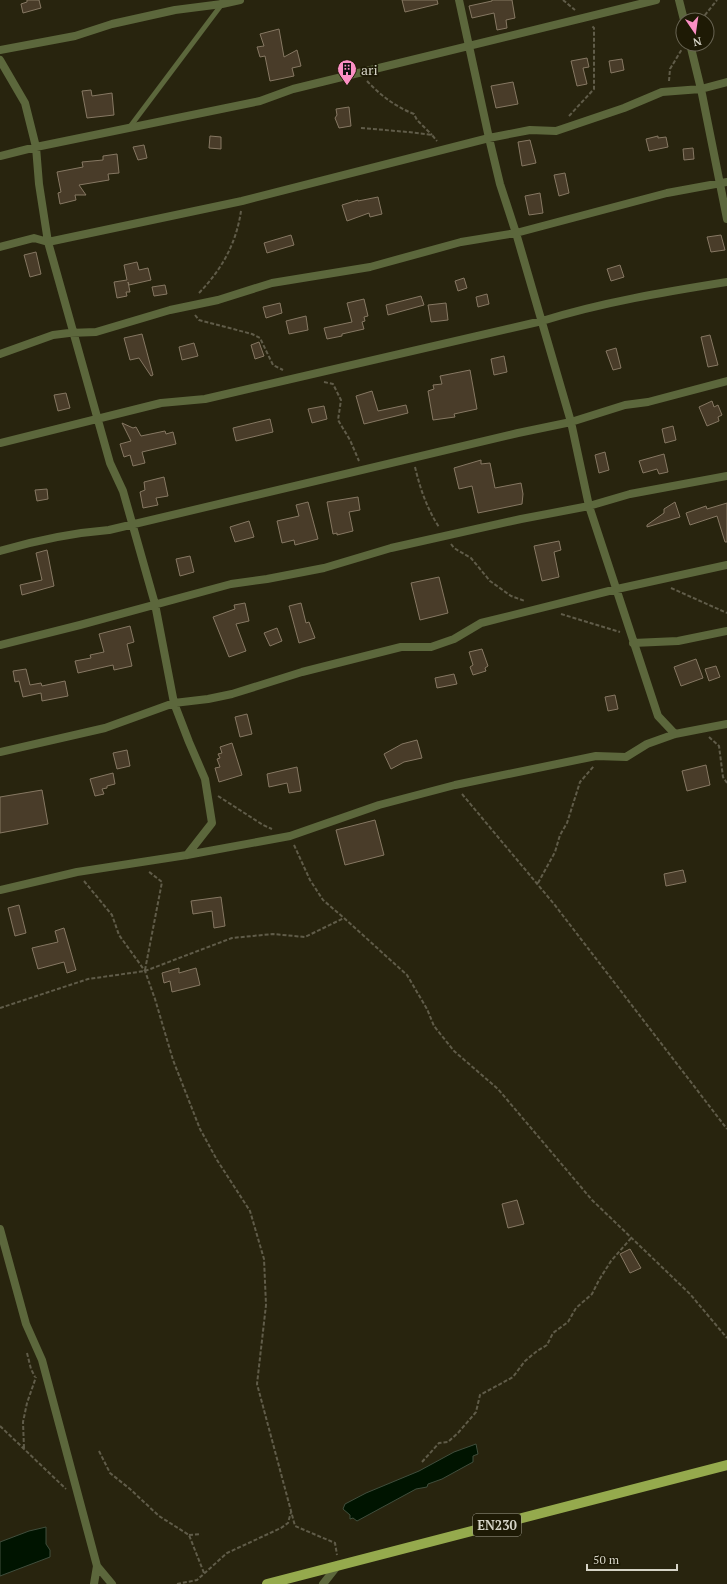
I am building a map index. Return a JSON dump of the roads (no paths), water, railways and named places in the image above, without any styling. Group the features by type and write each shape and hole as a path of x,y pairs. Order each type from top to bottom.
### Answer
{"main road":[{"name":"EN230","path":"267,1584 562,1509 727,1465"}],"street":[{"path":"0,50 75,36 112,24 175,10 240,0"},
{"path":"459,0 500,184 516,233 571,422 588,506 617,589 633,643 658,716 675,734"},
{"path":"0,156 36,147 260,101 293,89 656,0"},
{"path":"679,0 682,12"},
{"path":"692,52 724,183 727,219"},
{"path":"0,60 25,103 36,147 39,184 48,242 110,464 124,492 154,604 174,703 205,779 212,823 187,855"},
{"path":"0,247 34,238 48,242 242,201 489,138 530,130 556,131 624,108 662,92 701,89 727,82"},
{"path":"0,354 54,335 96,332 170,310 218,300 272,282 370,267 461,242 516,233 666,193 724,183"},
{"path":"0,443 161,403 204,399 542,321 575,311 640,296 727,282"},
{"path":"0,551 23,544 74,533 109,530 132,525 518,433 571,422 625,405 648,402 727,381"},
{"path":"0,645 231,584 324,568 390,548 588,506 630,494 727,476"},
{"path":"0,752 105,728 174,703 208,699 232,694 302,672 402,647 431,648 454,639 481,623 617,589 727,565"},
{"path":"633,643 678,641 727,631"},
{"path":"0,890 77,872 187,855 290,836 379,804 455,785 596,756 626,756 648,744 675,734 727,724"},
{"path":"0,1228 26,1324 42,1360 97,1566 112,1584"},
{"path":"323,1584 338,1565"},
{"path":"94,1584 97,1566"}],"lane":[{"path":"129,128 222,2"}],"place":[{"name":"ari","path":"347,86"}]}
